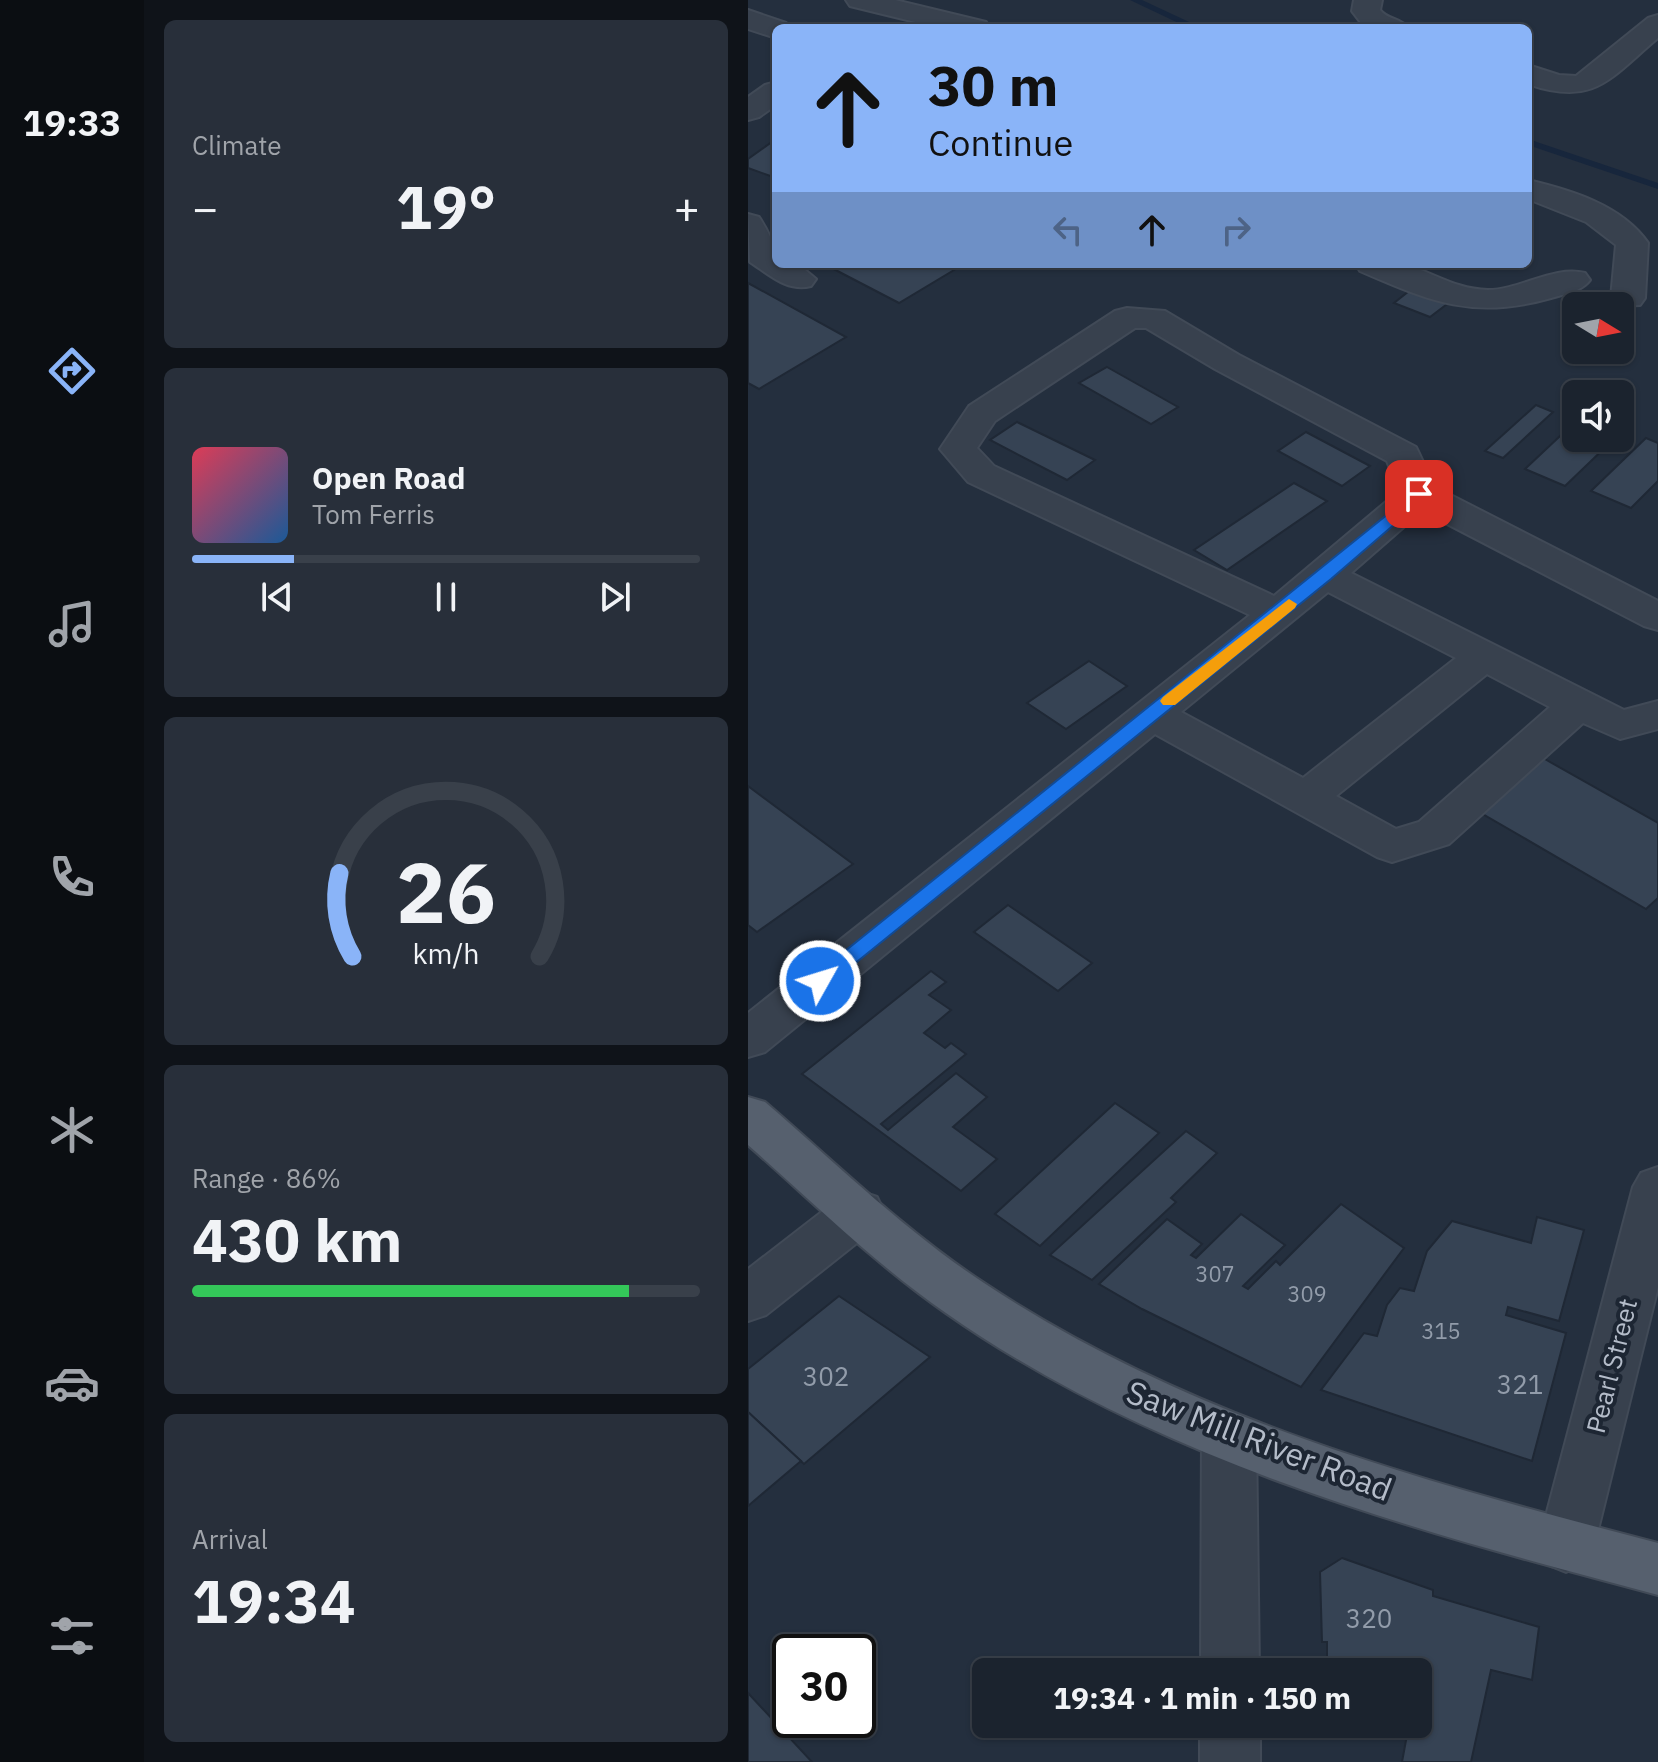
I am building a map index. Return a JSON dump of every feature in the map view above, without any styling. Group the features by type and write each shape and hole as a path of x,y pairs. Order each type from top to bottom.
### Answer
{"main road":[{"name":"Saw Mill River Road","path":"748,1116 965,1299 1041,1346 1171,1414 1343,1480 1566,1546 1658,1569"}],"street":[{"path":"860,0 959,24"},
{"path":"1368,0 1366,11 1375,22 1381,24"},
{"path":"748,19 772,28"},
{"path":"1532,75 1559,85 1585,83 1658,24"},
{"path":"748,111 772,94"},
{"path":"1532,190 1577,204 1617,225 1632,243 1643,304 1532,265"},
{"path":"748,224 755,258"},
{"path":"776,268 799,279"},
{"path":"1382,268 1427,287 1479,300 1526,295 1573,280"},
{"path":"1278,613 981,474 958,449 982,414 1127,318 1153,318 1227,362 1403,455 1419,494 1658,617"},
{"path":"748,1039 1325,575 1419,494"},
{"path":"1325,575 1620,725 1658,715"},
{"path":"1306,798 1484,656"},
{"path":"1152,714 1392,846 1434,833 1579,704"},
{"name":"Pearl Street","path":"1566,1546 1658,1187"},
{"path":"748,1299 859,1212"},
{"path":"1229,1436 1230,1658"},
{"path":"1230,1738 1230,1762"}],"building":[{"path":"772,142 772,177 748,168 748,159"},
{"path":"832,268 957,268 899,303"},
{"path":"1423,280 1459,295 1430,317 1394,303"},
{"path":"748,283 846,337 759,389 748,383"},
{"path":"1107,367 1178,407 1151,424 1079,383"},
{"path":"1536,405 1553,412 1503,458 1485,451"},
{"path":"1017,422 1095,460 1067,480 990,440"},
{"path":"1306,432 1370,466 1342,486 1278,451"},
{"path":"1562,434 1562,452 1600,452 1565,486 1525,469"},
{"path":"1646,438 1658,443 1658,481 1631,508 1591,491 1634,452"},
{"path":"1294,483 1327,501 1227,570 1194,550"},
{"path":"1089,661 1127,686 1066,729 1027,703"},
{"path":"1543,758 1658,823 1658,898 1646,909 1481,813"},
{"path":"748,786 853,864 757,932 748,925"},
{"path":"1008,905 1092,963 1058,991 974,932"},
{"path":"931,971 946,982 929,995 951,1010 924,1033 945,1048 951,1043 966,1054 881,1124 888,1130 956,1073 987,1097 953,1127 997,1159 961,1191 802,1074"},
{"path":"1115,1103 1159,1133 1040,1246 995,1214"},
{"path":"1186,1131 1217,1153 1171,1198 1176,1202 1092,1280 1050,1255"},
{"path":"1341,1204 1404,1248 1301,1387 1142,1309 1099,1284 1167,1219 1202,1244 1191,1255 1196,1258 1241,1214 1285,1245 1243,1286 1248,1289 1276,1261 1280,1265"},
{"path":"1537,1217 1584,1230 1559,1321 1508,1307 1506,1315 1566,1333 1532,1461 1321,1390 1364,1333 1377,1336 1387,1305 1400,1288 1414,1291 1427,1251 1452,1221 1531,1243"},
{"path":"839,1296 930,1357 804,1464 748,1412 748,1369"},
{"path":"748,1412 801,1461 748,1506"},
{"path":"1342,1558 1433,1590 1433,1596 1539,1627 1532,1680 1491,1670 1471,1762 1402,1762 1406,1738 1432,1738 1432,1658 1327,1658 1327,1642 1322,1642 1320,1572"},
{"path":"748,1693 772,1719 772,1738 790,1738 812,1762 748,1762"}],"waterway":[{"path":"1135,0 1188,24"},
{"path":"1532,143 1658,186"}],"slow traffic":[{"path":"1169,701 1289,604"}],"route":[{"path":"820,981 1325,575 1419,494"}]}
